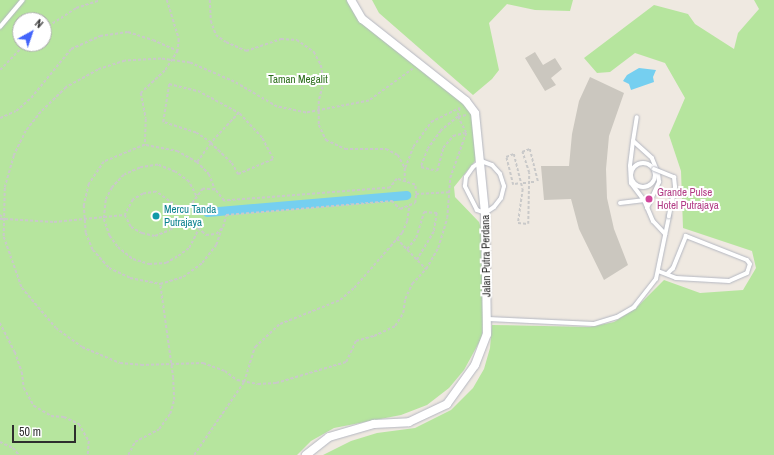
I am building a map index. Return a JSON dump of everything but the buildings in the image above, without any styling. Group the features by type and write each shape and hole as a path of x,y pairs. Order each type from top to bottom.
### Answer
{"street":[{"path":"351,0 362,19 466,101 475,113"},
{"name":"Jalan Putra Perdana","path":"306,455 329,437 374,424 409,422 447,404 462,386 482,350 487,334 488,319 485,214 475,113"}],"lane":[{"path":"0,27 23,0"},
{"path":"636,117 629,176 644,200 652,221 665,234"},
{"path":"633,141 652,158 658,173 659,182 647,208"},
{"path":"481,162 492,165 500,174 504,186 501,198 494,208 485,214 477,210 465,186 466,177 472,166 481,162"},
{"path":"488,319 594,324 617,317 634,307 656,279 675,187 674,176 654,170 650,165 638,164 634,168 633,180 637,184 649,185 653,181 654,170"},
{"path":"620,203 650,199"},
{"path":"658,271 676,278 729,281 747,273 750,264 747,260 686,236 673,268 667,274"}],"path":[{"path":"52,24 76,8 100,0"},
{"path":"145,145 146,119 141,93 173,61 178,51 179,39 167,0"},
{"path":"210,0 211,20 216,35 226,42 246,51 281,39 297,40 314,52 321,65 324,82 319,101 319,125 326,140 345,149 386,149 398,155 405,168"},
{"path":"0,118 16,111 31,98 71,50 100,36 128,32 153,40 178,51"},
{"path":"0,70 17,52"},
{"path":"405,180 405,168 413,147 425,128 460,108 458,117 466,133 450,178 449,208 444,236 426,270 412,284 405,299 403,313 395,326 374,336 356,341 346,362 276,383 244,382 225,371 203,363 171,365 120,363 82,347 56,328 22,288 4,237 5,188 14,156 26,131 41,112 66,88 98,70 125,61 173,61 190,63 214,72 277,107 306,113 319,112 369,101 419,64"},
{"path":"169,84 198,91 239,113 262,138 273,159 238,174 232,163 211,143 191,131 163,122 169,84"},
{"path":"197,162 211,143 239,113"},
{"path":"466,133 453,136 443,148 436,171 421,167 428,150 441,131 458,117 475,113"},
{"path":"145,145 177,151 197,162 209,174 215,190 224,201 390,188 397,180 405,180 415,185 415,203 409,207 400,208 392,201 226,215 216,245 202,263 183,277 160,284 130,278 108,268 93,250 86,233 84,205 89,184 104,162 124,152 145,145"},
{"path":"520,184 514,184 506,157 514,154 523,189 518,223 528,224 529,173 522,152 530,149 537,182 532,182"},
{"path":"196,196 189,182 176,172 158,166 140,168 124,175 112,188 106,200 104,219 110,236 118,247 133,259 150,264 166,263 178,256 189,248 198,230"},
{"path":"523,183 528,183"},
{"path":"125,215 133,200 142,194 156,192 177,206 190,207 196,196 203,188 215,190"},
{"path":"416,194 449,192"},
{"path":"194,455 244,382 254,347 270,331 280,324 340,300 364,278 397,239 407,222 409,207"},
{"path":"407,249 418,233 424,212 437,213 434,232 417,260"},
{"path":"0,215 4,219"},
{"path":"0,219 54,222 104,219 125,215"},
{"path":"125,215 131,227 142,233 155,236 170,230 178,222 191,222 198,230 206,235 216,234 222,227"},
{"path":"397,239 426,270"},
{"path":"128,455 135,442 159,429 170,414 174,400 171,365 160,284"},
{"path":"0,323 15,352 22,372 24,388 34,406 51,416 64,418 79,424 89,441 88,455"},
{"path":"0,442 13,448 19,455"}],"green space":[{"name":"Taman Megalit","path":"0,0 349,0 355,13 468,106 473,117 478,152 475,161 454,187 455,197 479,222 483,234 482,337 464,370 449,388 427,405 401,415 334,428 311,441 297,455 0,455"},
{"path":"372,0 573,0 570,11 535,10 507,4 489,23 499,70 492,79 473,95 379,13"},
{"path":"754,0 774,0 774,455 323,455 351,441 377,433 415,428 451,410 473,388 484,369 490,348 492,325 590,327 614,322 636,308 664,280 700,293 743,290 756,268 752,251 683,228 681,171 669,135 685,98 665,63 635,53 610,72 597,73 584,58 654,5 688,14 695,24 734,49 738,33 759,9"}],"water":[{"path":"639,68 656,70 653,77 654,82 631,90 629,84 623,81 627,75"}],"waterway":[{"path":"207,212 406,195"}],"place":[{"name":"Grande Pulse Hotel Putrajaya","path":"649,199"},
{"name":"Mercu Tanda Putrajaya","path":"156,216"}]}
